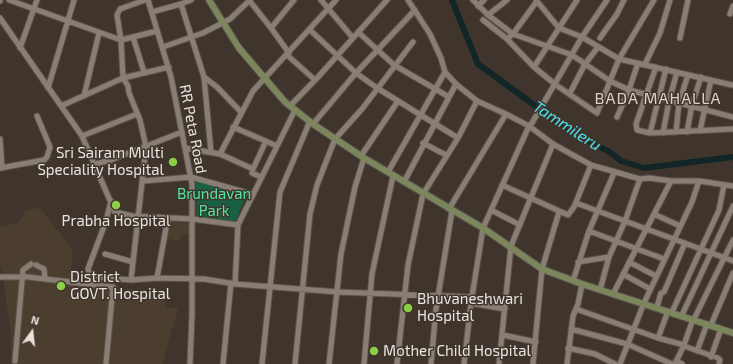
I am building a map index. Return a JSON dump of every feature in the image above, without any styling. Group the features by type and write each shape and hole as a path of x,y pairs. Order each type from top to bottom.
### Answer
{"main road":[{"path":"209,0 239,48 264,79 292,108 311,123 362,157 483,228 542,269 573,281 682,315 733,333"}],"street":[{"path":"9,0 121,40 157,31"},
{"path":"20,48 37,0"},
{"path":"48,88 74,0"},
{"path":"131,280 138,217 144,181 146,147 128,86 123,78 121,40 117,15 118,11 146,0"},
{"name":"RR Peta Road","path":"146,0 152,12 169,67 191,177 193,218 191,279 192,338 190,364"},
{"path":"152,12 191,0"},
{"path":"163,47 192,38 230,19 250,0 288,54 315,80"},
{"path":"271,28 294,0"},
{"path":"321,0 353,38"},
{"path":"220,154 253,91 336,0"},
{"path":"223,364 233,284 238,225 277,146 292,108 337,54 387,0"},
{"path":"408,0 430,34 441,58 445,72 456,84 477,101 530,124 553,144 591,165 614,173 640,179 649,178 671,181 699,181 733,186"},
{"path":"473,0 488,15 513,34 572,55 610,81 629,90 658,99 705,108 733,117"},
{"path":"478,6 484,0"},
{"path":"488,15 507,0"},
{"path":"534,67 577,0"},
{"path":"464,364 471,303 483,228 530,124 556,85 582,37 607,0"},
{"path":"600,38 617,14 624,0"},
{"path":"483,20 507,39 534,67 556,85 570,93 597,113 619,59 654,0"},
{"path":"645,64 660,33 670,0"},
{"path":"680,38 688,0"},
{"path":"507,39 513,34 536,1 559,28 582,37 619,59 701,78 732,83"},
{"path":"181,4 204,77 211,152"},
{"path":"730,14 733,6"},
{"path":"262,364 280,192 311,123 415,10"},
{"path":"0,18 2,25 82,136 115,212 138,217 193,218 238,225"},
{"path":"310,30 356,73 376,88 458,138"},
{"path":"358,32 394,65 449,97"},
{"path":"84,96 99,33"},
{"path":"132,37 144,72"},
{"path":"295,364 310,214 317,185 335,139 362,109 376,88 414,42"},
{"path":"570,93 585,64 598,46"},
{"path":"616,117 629,90 638,63"},
{"path":"61,106 123,78 169,67"},
{"path":"656,67 636,128 637,130 650,133 663,133 733,129"},
{"path":"650,133 666,69"},
{"path":"364,364 375,259 390,174 420,115 445,72"},
{"path":"663,133 669,101 677,72"},
{"path":"676,132 679,103 688,75"},
{"path":"204,77 217,87 241,112"},
{"path":"687,132 692,106 701,78"},
{"path":"700,131 711,80"},
{"path":"404,182 423,143 456,84"},
{"path":"329,364 343,243 362,157 398,101"},
{"path":"396,364 410,254 423,194 458,138 477,101"},
{"path":"82,136 137,114"},
{"path":"431,364 438,297 451,210 506,114"},
{"path":"0,139 1,168 44,160 48,157 50,147 37,116"},
{"path":"233,127 277,146"},
{"path":"95,164 146,147 182,132"},
{"path":"262,177 252,173 266,141"},
{"path":"423,143 446,155"},
{"path":"500,364 511,246 553,144"},
{"path":"185,148 220,154 253,168"},
{"path":"502,185 559,212 569,215 576,203 591,165"},
{"path":"573,281 589,231 614,173"},
{"path":"144,181 191,177 252,194"},
{"path":"600,290 609,257 625,221 640,179"},
{"path":"613,294 628,262 671,181"},
{"path":"620,364 650,289 692,202 699,181"},
{"path":"658,338 719,210 724,185"},
{"path":"111,201 106,221 88,272 94,277 131,280 156,278 191,279 302,290 405,296 472,297"},
{"path":"576,203 733,261"},
{"path":"682,315 713,253 733,206"},
{"path":"491,210 520,226"},
{"path":"533,364 542,269 559,212"},
{"path":"654,214 680,226"},
{"path":"156,278 168,217"},
{"path":"589,231 664,259"},
{"path":"674,363 684,345 694,319 733,240"},
{"path":"656,307 661,293 664,292 685,243"},
{"path":"105,254 133,262"},
{"path":"578,262 609,257"},
{"path":"628,262 656,276"},
{"path":"15,361 24,270 34,264 44,270 45,279"},
{"path":"622,274 650,289"},
{"path":"697,351 733,274"},
{"path":"0,277 23,277 113,287 106,364"},
{"path":"566,364 573,314 576,309 582,284"},
{"path":"471,303 505,309"},
{"path":"576,309 658,338 684,345 720,360 718,364"},
{"path":"571,329 627,344 674,363 682,364"},
{"path":"711,356 721,329"},
{"path":"503,335 536,342"},
{"path":"568,348 595,354 615,364"}],"shaded area":[{"name":"District GOVT. Hospital","path":"40,208 71,247 73,254 71,269 90,279 117,284 119,288 167,293 165,307 178,308 163,364 11,364 11,334 0,264 0,227 19,222 26,210"},
{"path":"170,220 190,222 190,235 181,234 180,241 166,239"}],"green space":[{"name":"Brundavan Park","path":"196,180 246,195 235,223 197,216"}],"waterway":[{"name":"Tammileru","path":"452,0 478,64 563,126 611,153 621,161 644,168 733,157"}],"place":[{"name":"Sri Sairam Multi Speciality Hospital","path":"173,162"},
{"name":"Prabha Hospital","path":"116,205"},
{"name":"District GOVT. Hospital","path":"61,286"},
{"name":"Bhuvaneshwari Hospital","path":"408,308"},
{"name":"Mother Child Hospital","path":"374,351"}],"district":[{"name":"BADA MAHALLA","path":"658,99"}]}
